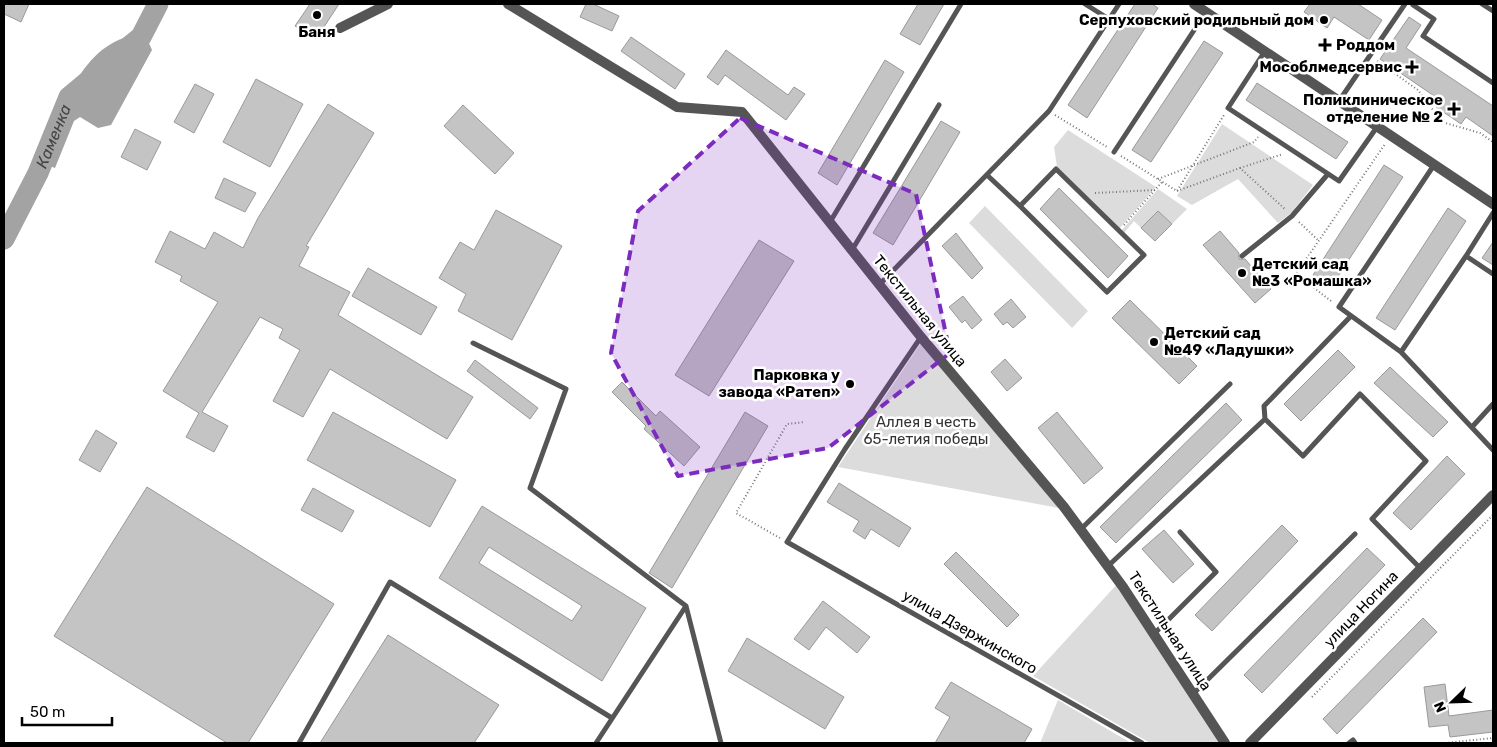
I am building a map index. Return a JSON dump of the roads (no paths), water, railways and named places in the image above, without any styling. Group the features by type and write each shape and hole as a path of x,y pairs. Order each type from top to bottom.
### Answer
{"street":[{"path":"340,28 388,4"},
{"name":"Текстильная улица","path":"508,4 677,107 742,112 920,337 1081,530 1154,634 1225,743"},
{"path":"1194,4 1493,204"},
{"name":"улица Ногина","path":"1250,743 1493,496"}],"lane":[{"path":"829,222 961,4"},
{"path":"1085,4 1109,19"},
{"path":"879,285 1049,111 1119,4"},
{"path":"1339,101 1403,6 1415,4 1434,18 1423,36 1493,83"},
{"path":"1482,4 1493,11"},
{"path":"1114,152 1206,12"},
{"path":"1265,51 1228,108 1339,181 1377,127"},
{"path":"852,250 939,105"},
{"path":"1434,165 1339,307 1401,352 1493,450"},
{"path":"987,175 1107,292 1144,255 1056,169 1020,206"},
{"path":"1242,256 1292,216 1328,174"},
{"path":"1401,352 1493,214"},
{"path":"1466,256 1493,274"},
{"path":"1351,316 1264,406 1265,419 1303,456 1360,394 1426,461 1372,519 1421,569"},
{"name":"улица Дзержинского","path":"920,337 845,449 787,542 1142,743"},
{"path":"473,344 566,389 530,488 686,606 721,743"},
{"path":"1081,530 1230,384"},
{"path":"1472,427 1493,404"},
{"path":"1108,566 1265,419"},
{"path":"1154,634 1216,572 1180,532"},
{"path":"1193,694 1355,534"},
{"path":"299,743 390,582 612,718"},
{"path":"596,743 686,606"},
{"path":"1349,743 1352,740 1355,743"}],"water":[{"path":"134,35 148,41 152,50 111,125 98,128 80,117 74,121 55,168 42,163 64,105 85,68 98,53 114,42"}],"waterway":[{"name":"Каменка","path":"120,54 141,37 158,4"},
{"name":"Каменка","path":"4,239 38,173 69,97 87,82"}],"place":[{"name":"Баня","path":"317,15"},
{"name":"Серпуховский родильный дом","path":"1324,20"},
{"name":"Роддом","path":"1325,45"},
{"name":"Мособлмедсервис","path":"1412,67"},
{"name":"Поликлиническое отделение № 2","path":"1454,109"},
{"name":"Детский сад №3 «Ромашка»","path":"1242,273"},
{"name":"Детский сад №49 «Ладушки»","path":"1154,342"},
{"name":"Парковка у завода «Ратеп»","path":"850,384"}],"park label":[{"name":"Аллея в честь 65-летия победы","path":"926,430"}]}
